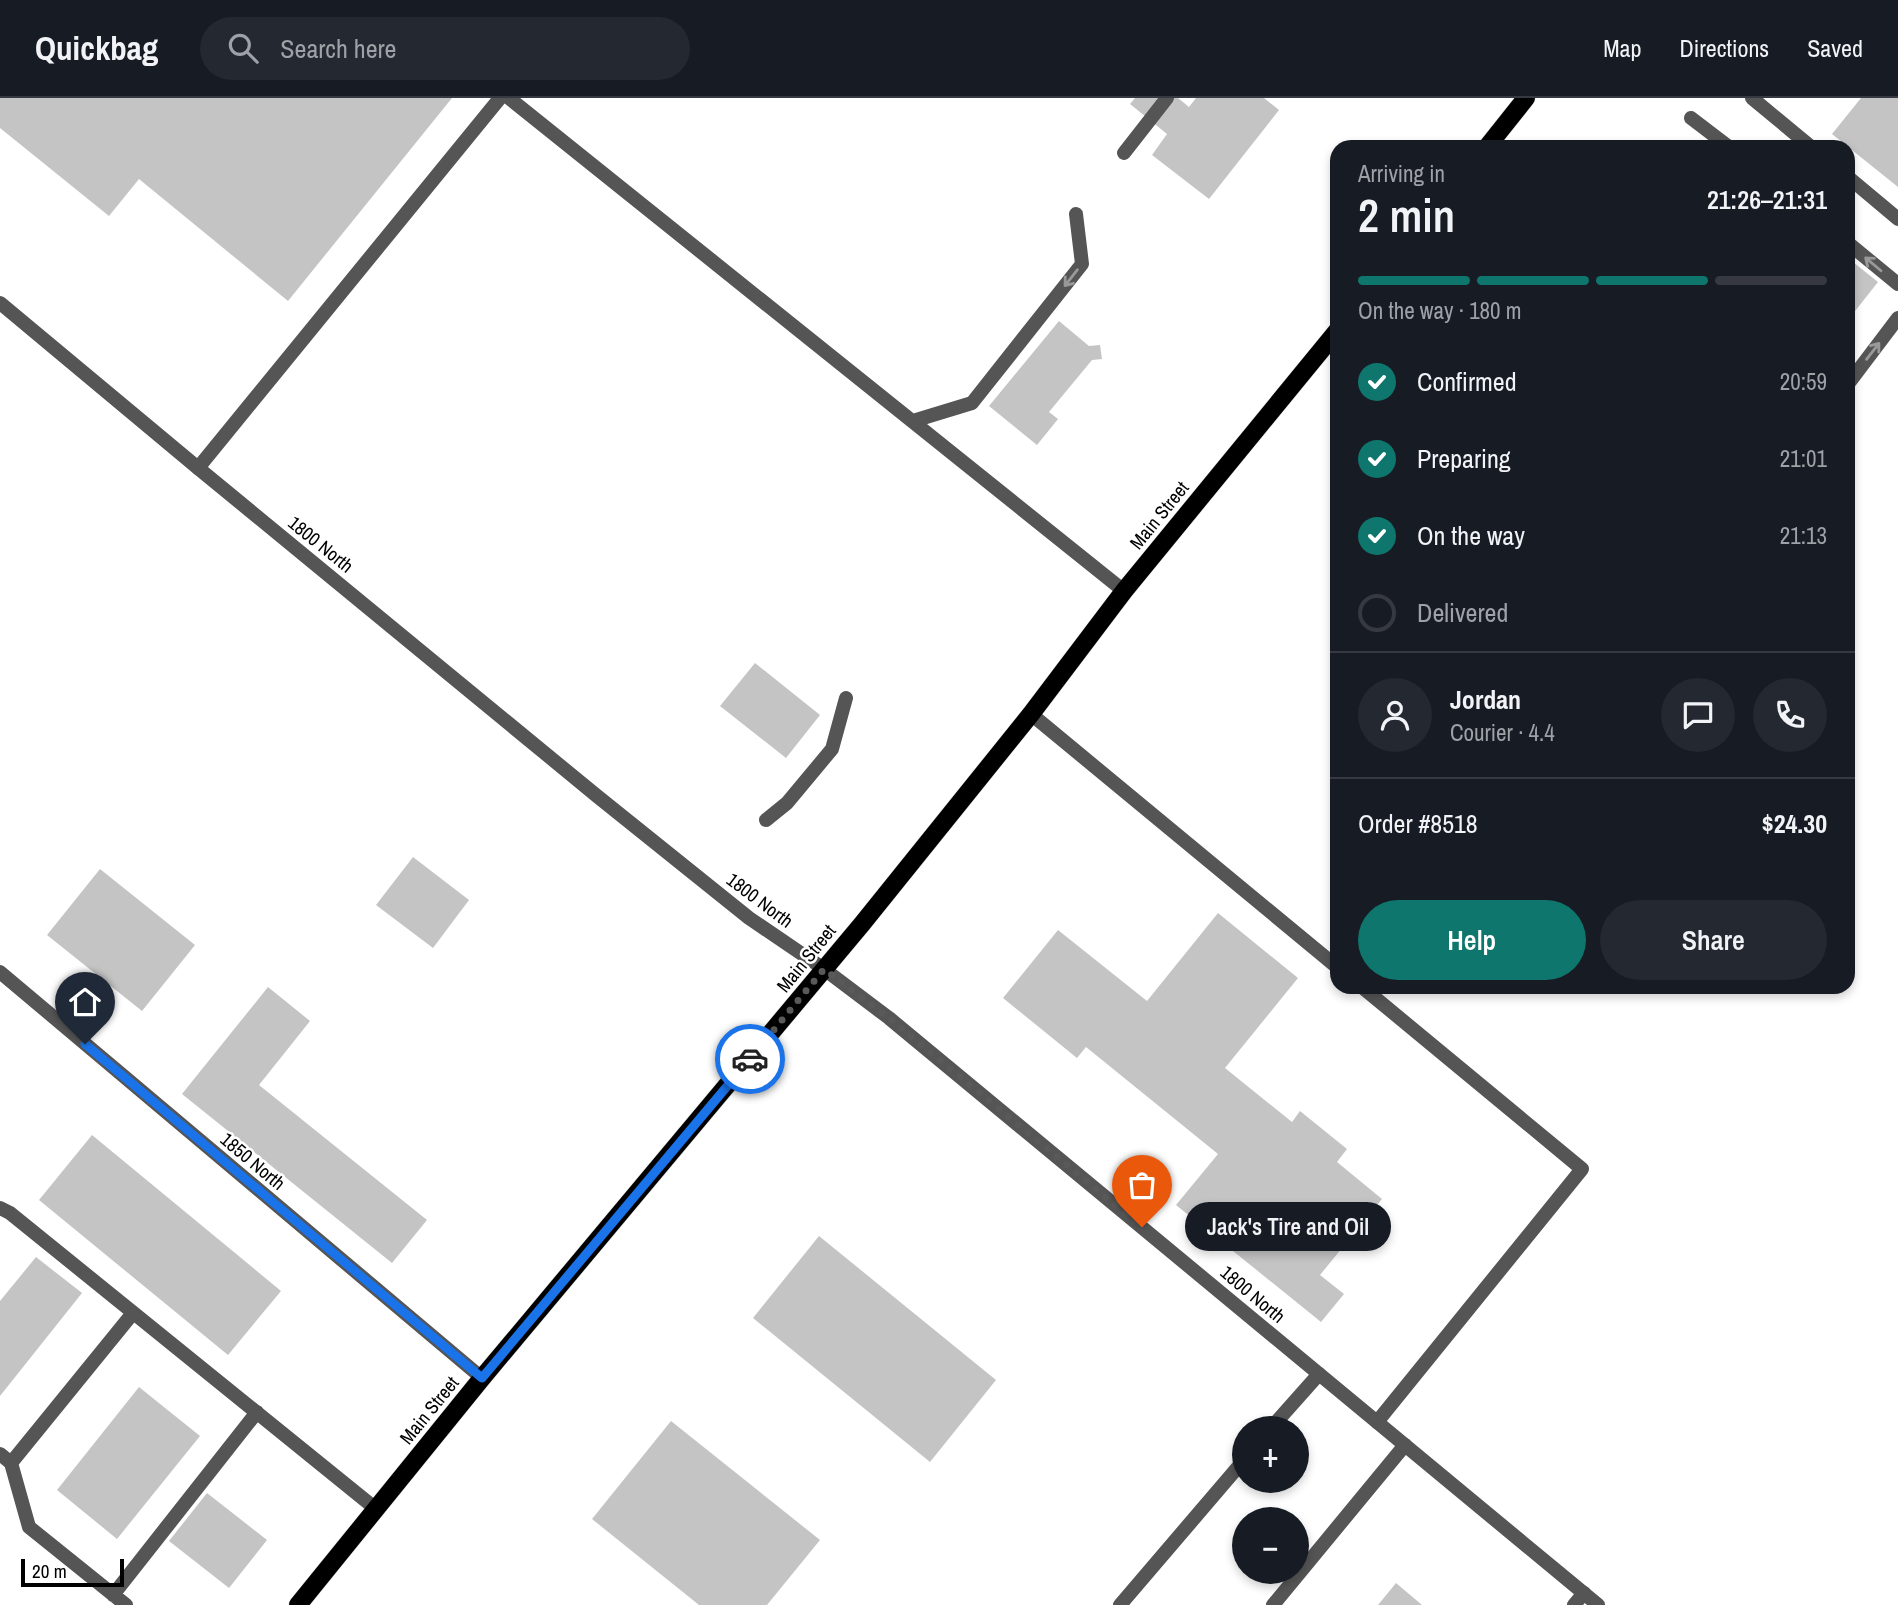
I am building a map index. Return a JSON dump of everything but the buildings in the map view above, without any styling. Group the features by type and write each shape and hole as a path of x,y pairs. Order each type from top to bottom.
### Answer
{"main road":[{"path":"1493,140 1526,98"},
{"name":"Main Street","path":"298,1605 482,1378 824,969 1031,714 1125,591 1330,340"}],"street":[{"path":"198,468 500,98"},
{"path":"509,98 1125,591"},
{"path":"1124,153 1167,98"},
{"path":"1752,98 1803,140"},
{"path":"1691,118 1720,140"},
{"path":"1855,183 1898,219"},
{"path":"912,421 972,403 1082,264 1076,214"},
{"path":"1855,249 1898,284"},
{"name":"1800 North","path":"0,303 608,805 749,918 889,1018 1598,1605"},
{"path":"1855,375 1898,318"},
{"path":"766,820 787,803 832,750 846,698"},
{"path":"1031,714 1330,961"},
{"name":"1850 North","path":"0,972 482,1378"},
{"path":"1370,994 1582,1169 1377,1422"},
{"path":"0,1225 5,1211 376,1509"},
{"path":"126,1605 29,1527 5,1459 133,1312"},
{"path":"1282,1416 1319,1374"},
{"path":"113,1595 257,1412"},
{"path":"1273,1605 1405,1445"},
{"path":"1120,1605 1232,1474"},
{"path":"1574,1605 1584,1593"}],"way so far":[{"path":"750,1059 824,969 889,1018 1142,1227"}],"place":[{"name":"Jack's Tire and Oil","path":"1142,1227"}],"route":[{"path":"85,1044 482,1378 750,1059"}]}
